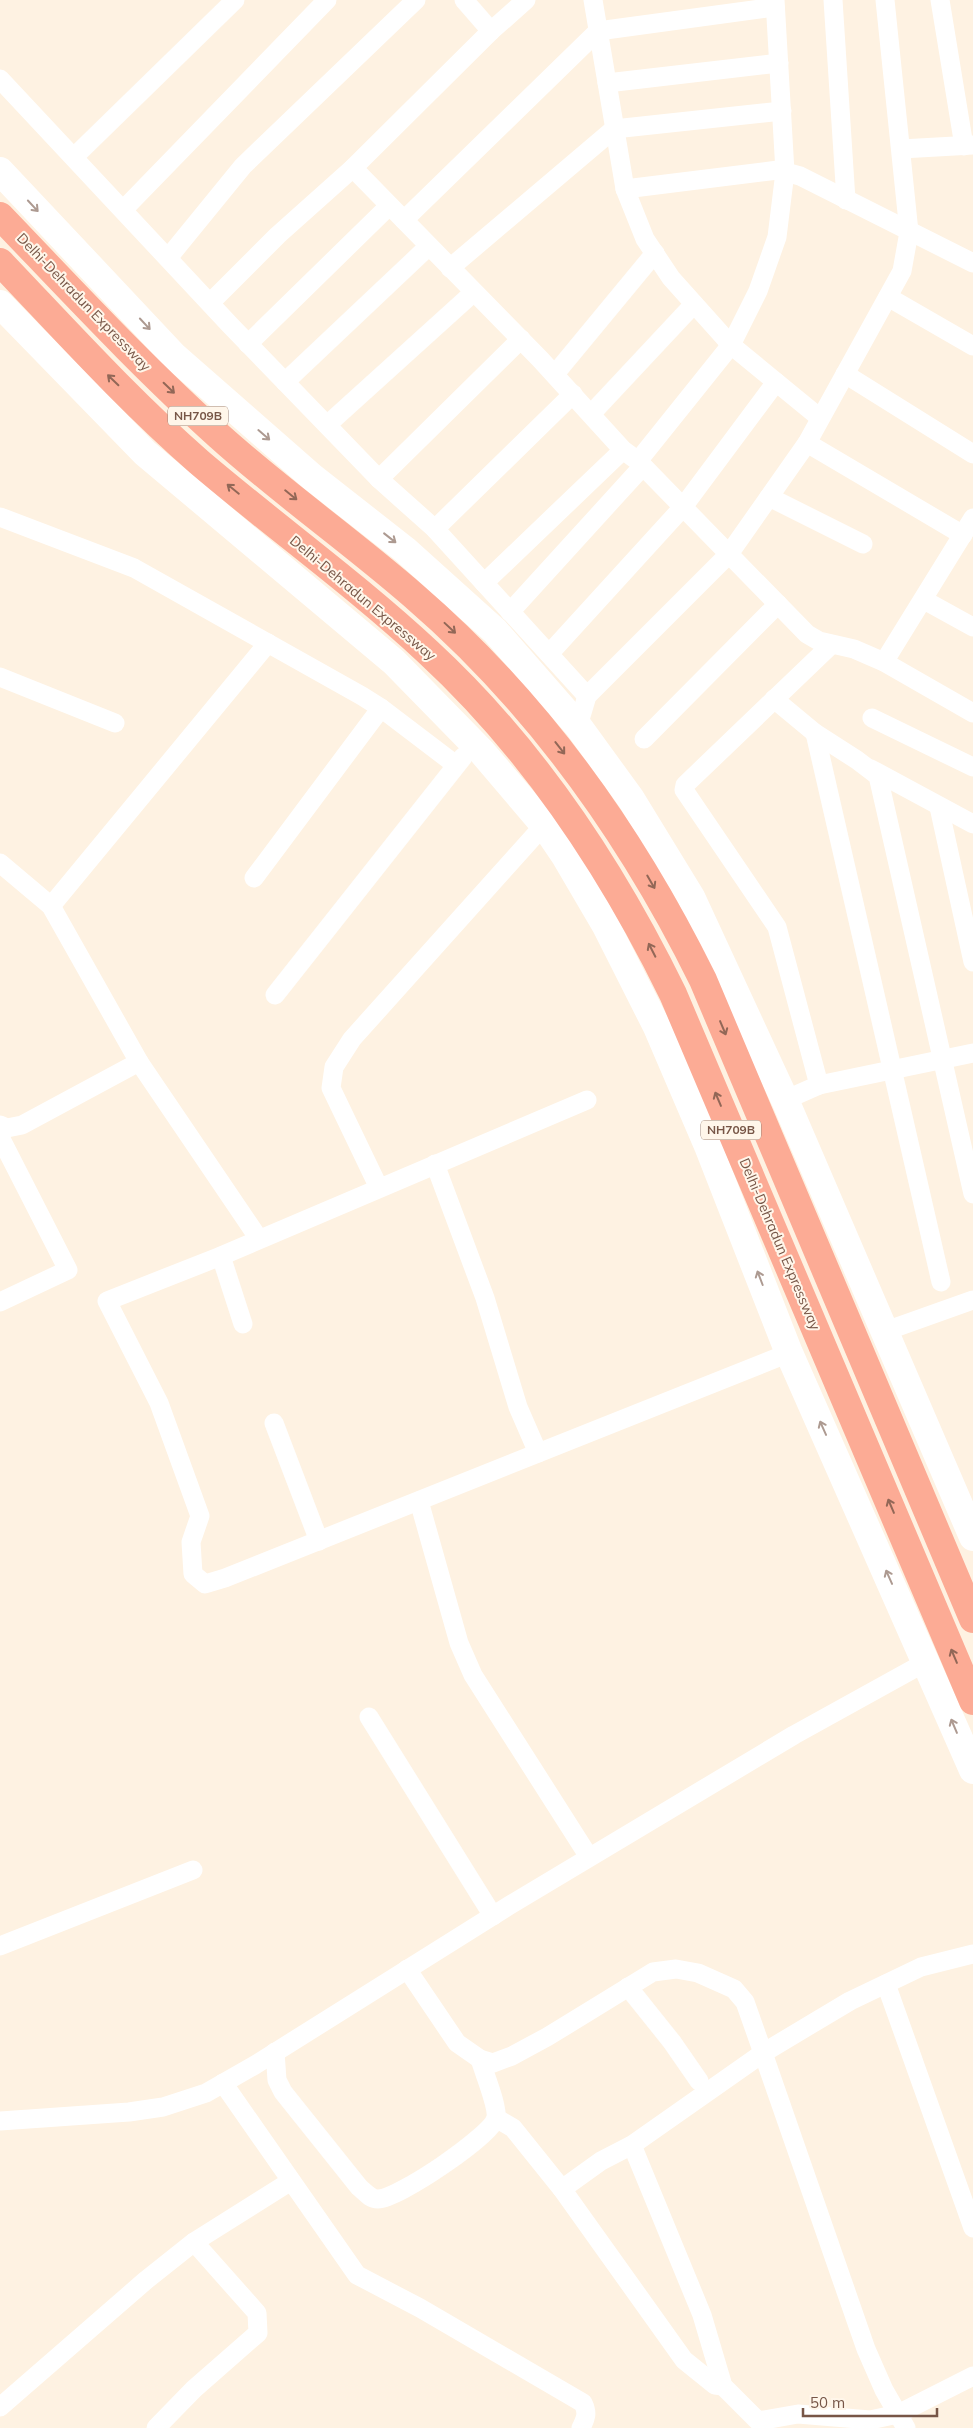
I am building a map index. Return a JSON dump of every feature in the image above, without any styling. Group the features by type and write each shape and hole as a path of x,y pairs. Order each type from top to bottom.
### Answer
{"highway":[{"name":"Delhi-Dehradun Expressway","path":"0,216 129,351 220,437 414,595 452,630 524,705 589,786 650,880 702,980 973,1619"},
{"name":"Delhi-Dehradun Expressway","path":"0,262 106,373 198,461 393,620 436,660 472,696 522,752 563,805 594,850 632,913 673,994 973,1700"}],"street":[{"path":"74,157 234,0"},
{"path":"122,210 327,0"},
{"path":"168,258 243,166 416,0"},
{"path":"464,0 491,30"},
{"path":"210,303 278,235 353,168 491,30 526,0"},
{"path":"593,0 625,189 645,240 671,278 731,345 820,418"},
{"path":"833,0 846,200"},
{"path":"578,726 587,696 729,554 806,443 902,271 910,232 885,0"},
{"path":"900,149 969,146 940,0"},
{"path":"404,220 598,31 775,3 785,172 777,237 758,291 731,345 640,463 510,612"},
{"path":"607,83 779,63"},
{"path":"0,79 248,344 379,478 435,529 587,696"},
{"path":"450,268 614,129 782,111"},
{"path":"353,168 555,374 592,413 623,450 640,463 807,634 819,641 854,649 884,662 973,712"},
{"path":"625,189 778,170 800,176 973,263"},
{"path":"0,171 174,356 312,477 405,550 495,631 578,726 631,799 691,897 785,1100 883,1332 971,1524"},
{"path":"248,344 389,206"},
{"path":"285,382 429,246"},
{"path":"555,374 655,253"},
{"path":"327,425 474,292"},
{"path":"888,297 973,346"},
{"path":"0,304 145,453 394,662 474,744 544,825 606,926 658,1027 708,1146 789,1353 973,1770"},
{"path":"592,413 694,304"},
{"path":"379,478 521,339"},
{"path":"845,374 973,454"},
{"path":"549,654 683,508 776,382"},
{"path":"435,529 573,394"},
{"path":"806,443 969,526 884,662"},
{"path":"484,584 623,450"},
{"path":"769,497 863,544"},
{"path":"0,517 134,568 381,708 456,765"},
{"path":"924,600 973,627"},
{"path":"644,739 778,604"},
{"path":"51,906 268,643"},
{"path":"819,1085 777,927 684,790 685,785 831,645"},
{"path":"0,677 115,723"},
{"path":"774,699 815,733 871,769 973,824"},
{"path":"254,878 381,708"},
{"path":"872,718 973,767"},
{"path":"815,733 941,1282"},
{"path":"275,995 474,744"},
{"path":"871,769 878,776 973,1194"},
{"path":"939,807 973,962"},
{"path":"379,1188 331,1088 334,1067 352,1039 544,825"},
{"path":"0,862 51,906 139,1062 259,1239"},
{"path":"785,1100 819,1085 973,1053"},
{"path":"0,1125 7,1128 22,1125 139,1062"},
{"path":"587,1100 220,1256 107,1301 159,1403 200,1516 191,1542 193,1574 205,1584 319,1541 789,1353 883,1332 973,1300"},
{"path":"0,1137 68,1270 0,1302"},
{"path":"435,1164 484,1298 518,1407 538,1454"},
{"path":"220,1256 243,1324"},
{"path":"274,1422 319,1541"},
{"path":"418,1501 459,1643 473,1675 589,1857"},
{"path":"0,2121 129,2112 163,2107 206,2093 589,1857 794,1735 926,1662"},
{"path":"369,1717 493,1916"},
{"path":"0,1946 193,1870"},
{"path":"562,2189 601,2161 632,2145 763,2053 850,2001 921,1967 973,1954"},
{"path":"408,1969 457,2043 480,2059 494,2062 512,2056 640,1978 665,1969 698,1973 719,1980 734,1989 744,2002 763,2053 866,2348 884,2390 902,2421"},
{"path":"886,1984 973,2228"},
{"path":"628,1987 700,2081"},
{"path":"275,2052 277,2080 283,2092 359,2187 376,2199 390,2197 414,2184 472,2144 493,2124 496,2118 496,2111 480,2059"},
{"path":"223,2083 357,2275 420,2308 583,2403 587,2410 586,2418 581,2428"},
{"path":"496,2118 513,2128 562,2189 684,2360 715,2385 723,2386"},
{"path":"632,2145 702,2315 723,2386 758,2421 798,2414 902,2421 973,2376"},
{"path":"0,2407 144,2280 194,2242 291,2181"},
{"path":"156,2428 194,2389 258,2333 257,2313 194,2242"}]}
